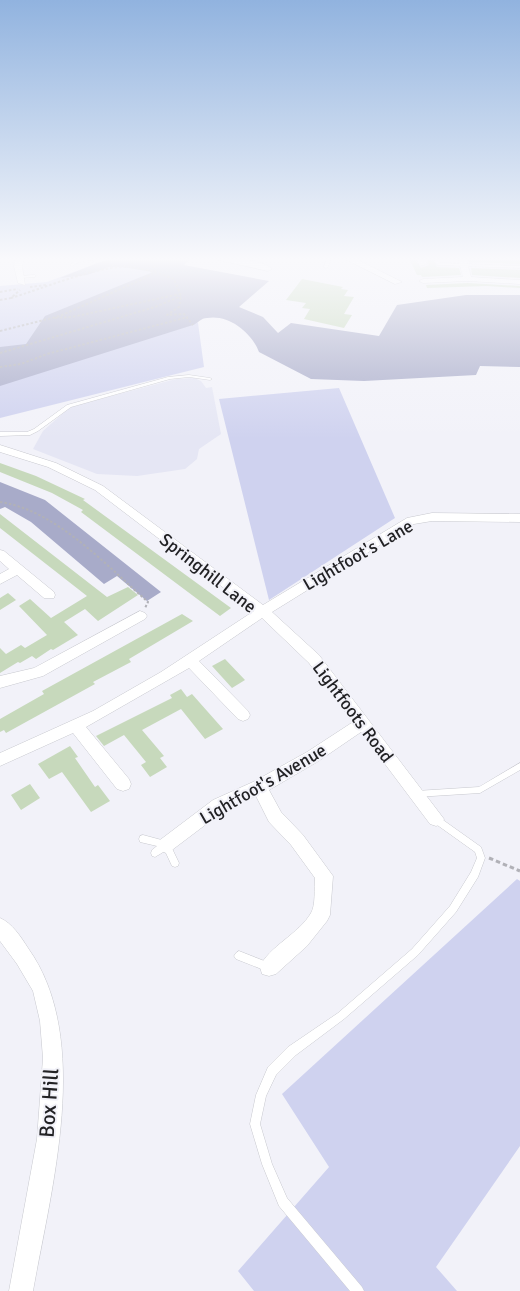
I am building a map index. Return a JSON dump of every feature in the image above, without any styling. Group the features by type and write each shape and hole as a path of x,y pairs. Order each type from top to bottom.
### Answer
{"street":[{"name":"Springhill Lane","path":"0,448 52,465 99,488 262,611 149,686 75,725 0,760"},
{"name":"Lightfoot's Lane","path":"262,611 411,522 432,517 520,518"},
{"path":"0,554 49,595"},
{"path":"0,580 18,569"},
{"name":"Lightfoots Road","path":"262,611 314,658 362,724 436,819"},
{"path":"0,682 38,672 95,636 140,616"},
{"path":"190,660 243,716"},
{"name":"Lightfoot's Avenue","path":"160,849 219,805 259,787 312,757 362,724"},
{"path":"75,725 123,784"},
{"path":"259,787 275,817 297,840 324,876 321,915 301,940 269,967"},
{"name":"Box Hill","path":"0,927 23,955 42,991 51,1030 52,1082 47,1139 21,1291"}],"lane":[{"path":"0,434 28,434 69,406 170,378 189,376 210,379"},
{"path":"416,794 480,790 520,766"},
{"path":"358,1291 283,1202 267,1164 255,1124 261,1095 272,1071 292,1051 341,1016 415,952 453,909 480,864 478,850 436,819"},
{"path":"143,839 160,849 175,863"},
{"path":"239,956 269,967"}],"path":[{"path":"0,331 52,318"},
{"path":"0,353 117,318"},
{"path":"0,367 21,364 53,352 183,318"},
{"path":"189,318 193,325"},
{"path":"0,502 10,502 52,521 148,602 140,616"},
{"path":"480,855 520,871"}],"shaded area":[{"path":"0,318 194,318 198,323 204,367 0,418"},
{"path":"43,318 205,318 193,325 0,386 0,347 26,344"},
{"path":"217,318 264,318 278,333 291,323 379,336 389,318 520,318 520,367 480,366 476,375 364,381 311,379 259,352 251,338 239,326"},
{"path":"194,378 201,381 206,388 212,387 221,434 199,449 197,459 185,469 137,476 97,474 33,449 43,431 70,407 176,379"},
{"path":"339,388 395,518 269,600 219,399"},
{"path":"0,482 45,500 161,592 147,601 117,576 104,584 31,522 5,507 0,509"},
{"path":"517,879 520,881 520,1146 436,1267 457,1291 254,1291 238,1271 329,1167 282,1094"}],"building":[{"path":"304,318 350,318 344,328"},
{"path":"0,463 36,476 85,499 83,500 231,608 220,616 81,512 83,510 52,493 0,472"},
{"path":"0,514 107,597 128,587 138,595 98,621 85,609 64,622 78,635 36,659 32,656 0,673 0,648 6,654 21,645 25,648 47,635 19,606 30,599 51,618 87,596 0,528"},
{"path":"8,593 16,600 0,610 0,598"},
{"path":"182,614 193,621 129,659 131,662 93,682 95,684 6,733 4,730 0,732 0,719 44,694 42,691"},
{"path":"225,659 245,680 232,688 212,666"},
{"path":"181,689 187,697 192,694 223,729 205,739 181,709 142,730 164,756 160,758 167,767 150,777 141,765 146,762 124,735 104,746 96,736 172,698 170,695"},
{"path":"70,746 78,757 75,758 95,787 98,785 110,801 91,812 62,772 49,779 38,764"},
{"path":"30,784 40,798 21,810 11,795"}]}
